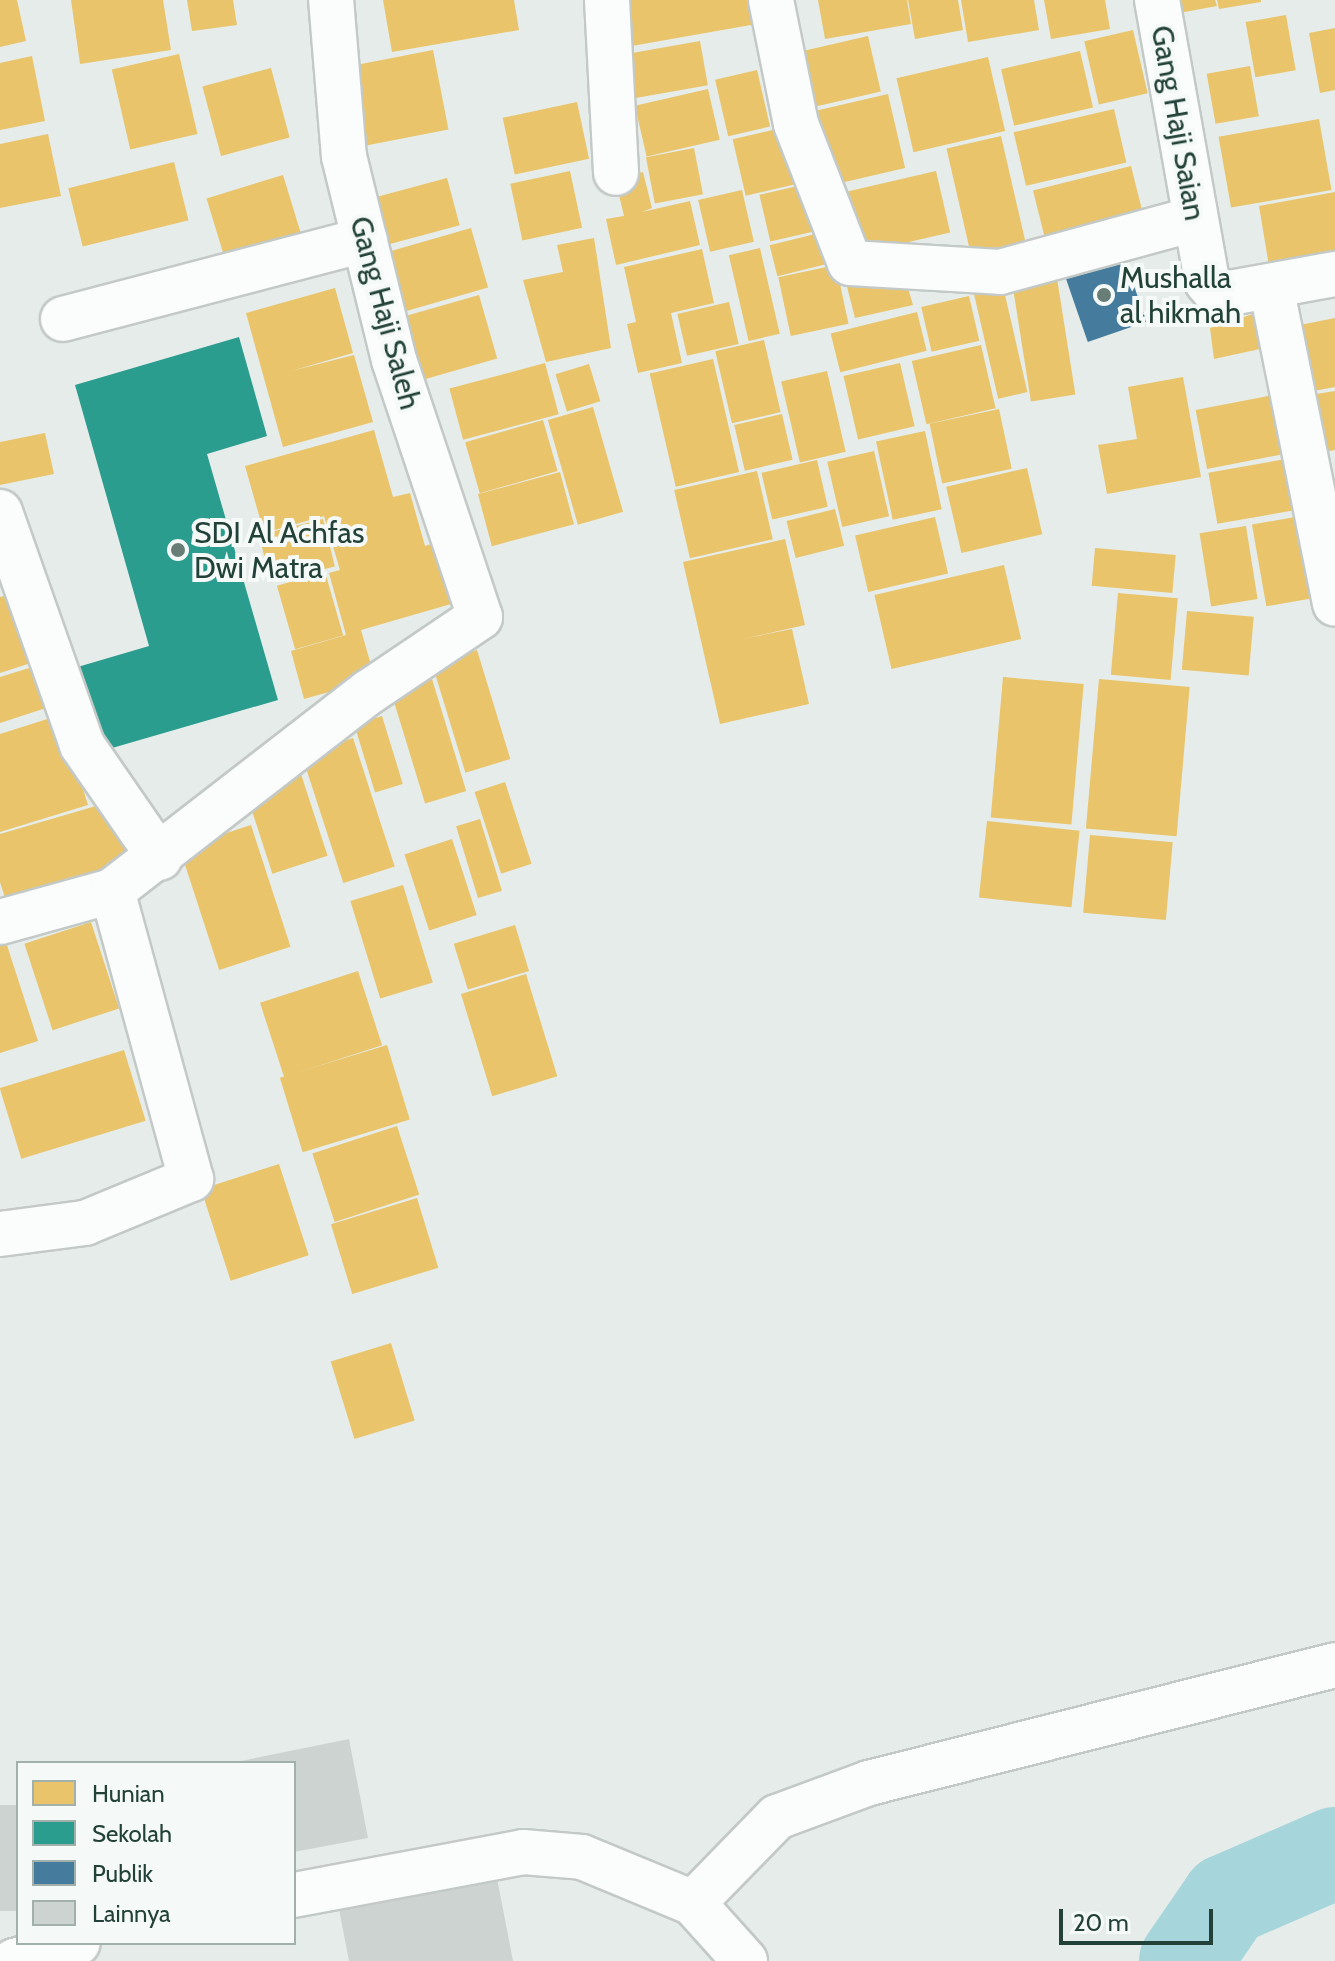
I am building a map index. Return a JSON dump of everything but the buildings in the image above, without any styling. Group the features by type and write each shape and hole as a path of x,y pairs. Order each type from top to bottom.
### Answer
{"street":[{"name":"Gang Haji Saleh","path":"160,858 369,692 480,617 394,360 344,157 331,0"},
{"path":"607,0 616,173"},
{"path":"771,0 796,124 850,263 1000,272 1194,219"},
{"name":"Gang Haji Saian","path":"1157,0 1203,271 1214,290 1271,286"},
{"path":"63,319 365,240"},
{"path":"1335,274 1271,286 1335,604"},
{"path":"0,512 82,745 160,858 112,891 0,922"},
{"path":"0,1234 85,1223 191,1179 112,891"},
{"path":"693,1903 777,1817 869,1783 1335,1665"},
{"path":"296,1895 523,1852 582,1857 693,1903 745,1961"},
{"path":"14,1961 71,1945"}],"waterway":[{"path":"1185,1961 1227,1900 1335,1853"}],"place":[{"name":"Mushalla al hikmah","path":"1104,295"},
{"name":"SDI Al Achfas Dwi Matra","path":"178,550"}]}
